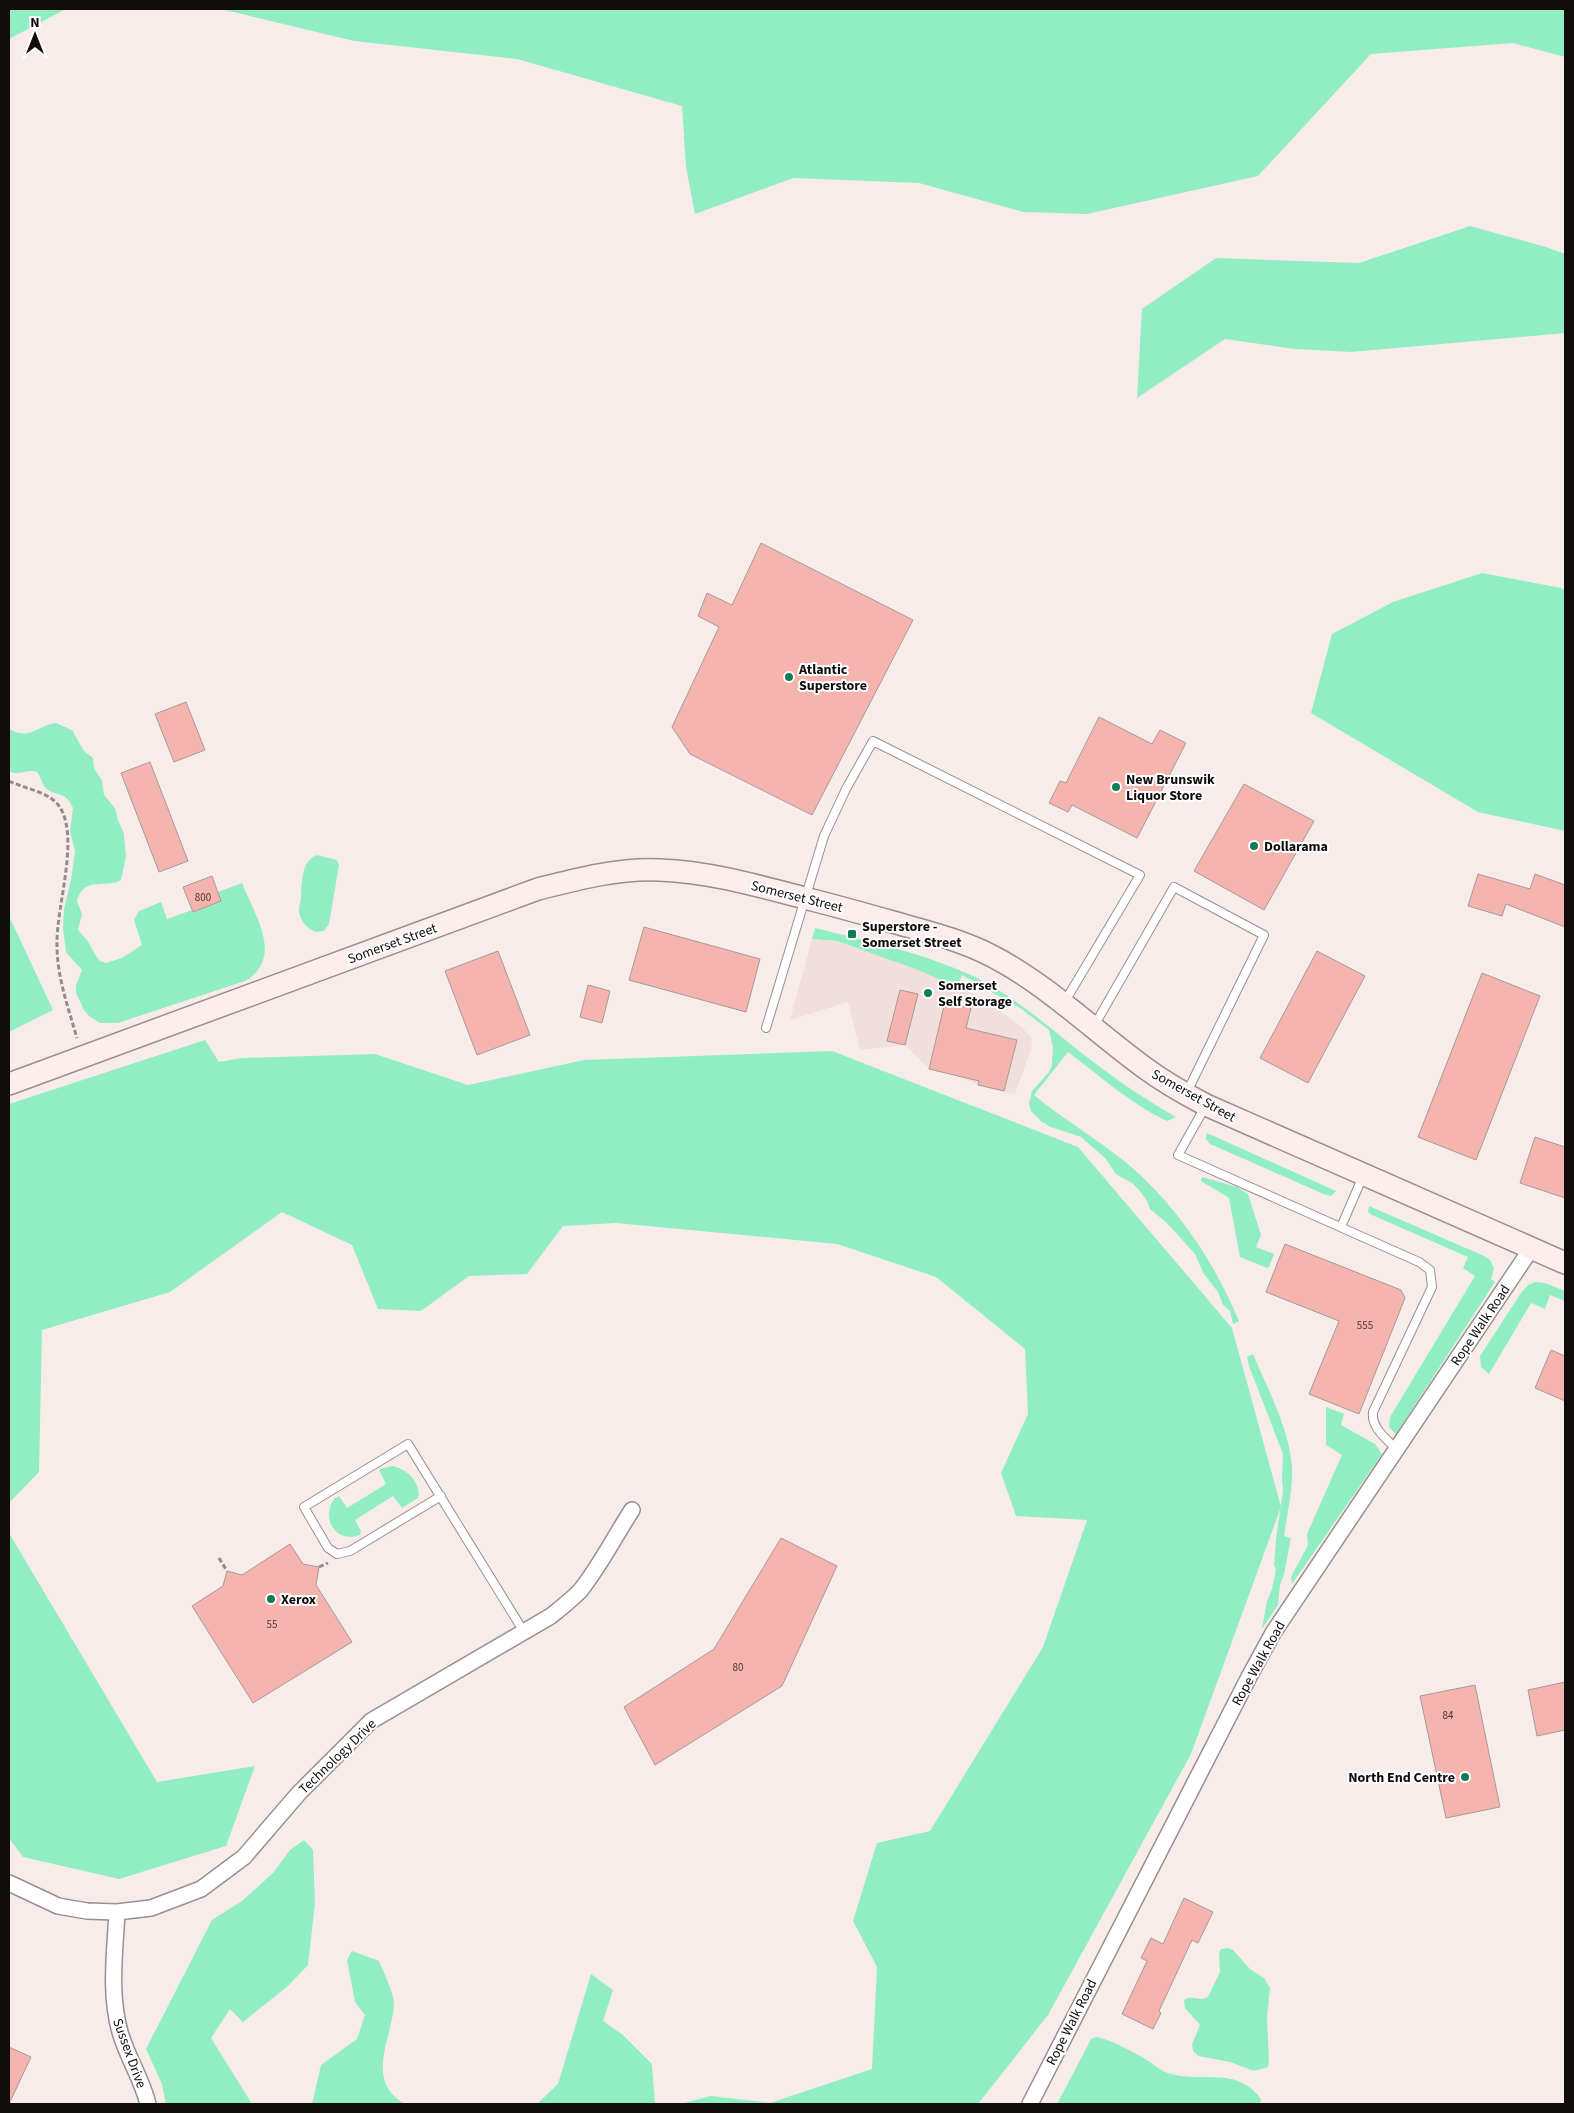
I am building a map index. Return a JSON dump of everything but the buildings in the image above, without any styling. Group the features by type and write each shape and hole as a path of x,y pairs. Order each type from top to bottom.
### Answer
{"main road":[{"name":"Somerset Street","path":"9,1084 529,892 572,880 611,873 661,870 702,874 735,880 805,898 959,942 992,956 1063,1004 1145,1068 1206,1105 1565,1263"}],"street":[{"name":"Rope Walk Road","path":"1030,2104 1250,1675 1288,1609 1531,1248"},
{"name":"Technology Drive","path":"9,1883 58,1906 87,1911 117,1912 150,1908 201,1889 222,1876 244,1857 299,1793 371,1721 551,1616 580,1591 632,1510"},
{"name":"Sussex Drive","path":"117,1912 114,1969 115,2012 121,2034 148,2104"}],"lane":[{"path":"766,1028 824,836 846,789 873,741 1140,875 1063,1004"},
{"path":"1093,1028 1174,887 1264,935 1186,1094"},
{"path":"1206,1105 1178,1155 1419,1262 1430,1270 1433,1281 1429,1292 1374,1412 1376,1427 1396,1449"},
{"path":"1342,1227 1363,1175"},
{"path":"441,1496 350,1551 337,1554 328,1548 304,1507 408,1444 441,1496 524,1632"}],"path":[{"path":"9,781 49,797 61,809 65,819 68,852 59,907 57,956 65,998 83,1057"},
{"path":"219,1558 227,1571"}],"shaded area":[{"path":"812,939 836,941 918,970 980,997 1022,1027 1031,1038 1032,1046 1015,1094 978,1085 955,1075 929,1069 905,1045 860,1050 848,1002 790,1020"}],"green space":[{"path":"9,9 66,9 9,39"},
{"path":"221,9 1565,9 1565,57 1513,43 1371,54 1258,176 1087,214 1023,212 919,183 793,178 695,214 686,167 682,106 517,59 354,41"},
{"path":"1470,226 1565,254 1565,333 1351,352 1294,349 1225,339 1137,398 1142,309 1216,258 1359,263"},
{"path":"1482,573 1565,590 1565,831 1478,812 1311,713 1332,634 1393,602"},
{"path":"56,723 72,730 84,751 93,758 94,768 102,781 104,795 115,808 124,834 126,857 121,880 90,885 80,893 77,901 82,914 78,930 87,940 96,956 100,961 106,963 122,958 142,945 134,920 139,911 161,902 167,919 192,910 193,912 221,901 218,892 242,883 259,922 265,948 263,960 257,971 245,981 118,1023 100,1023 89,1016 84,1010 76,993 76,985 82,970 66,952 63,928 64,909 75,851 70,831 73,808 68,799 46,788 37,772 13,773 9,771 9,729 22,734"},
{"path":"317,855 337,860 339,865 329,924 324,931 316,932 305,925 299,910 303,873 308,862"},
{"path":"9,916 53,1010 9,1032"},
{"path":"815,928 920,956 981,980 1020,1004 1126,1086 1176,1117 1167,1121 1154,1114 1116,1089 1068,1052 1034,1095 1106,1147 1147,1181 1179,1217 1193,1237 1218,1278 1239,1321 1233,1324 1230,1311 1223,1305 1218,1292 1204,1274 1195,1254 1167,1223 1150,1209 1139,1190 1132,1183 1116,1174 1106,1159 1081,1137 1051,1127 1042,1122 1031,1111 1029,1104 1032,1091 1049,1072 1052,1065 1053,1047 1049,1030 1020,1008 962,975 957,987 918,970 837,941 812,939"},
{"path":"205,1040 219,1062 242,1058 375,1054 468,1085 584,1060 832,1051 1078,1147 1232,1328 1281,1507 1191,1754 1048,2015 978,2104 680,2104 711,2096 770,2103 872,2069 877,1967 853,1921 877,1843 930,1831 1043,1647 1087,1520 1016,1516 1001,1473 1028,1414 1025,1349 936,1277 837,1244 616,1223 563,1226 527,1274 469,1276 421,1311 378,1309 352,1245 282,1212 170,1292 42,1330 39,1472 9,1503 9,1104"},
{"path":"1207,1133 1336,1191 1331,1196 1326,1195 1210,1144 1206,1139"},
{"path":"1202,1177 1237,1187 1248,1194 1261,1235 1256,1247 1274,1254 1269,1267 1267,1268 1240,1257 1229,1198 1201,1181"},
{"path":"1369,1206 1484,1256 1490,1260 1494,1268 1491,1279 1495,1282 1396,1434 1389,1427 1390,1417 1475,1276 1463,1268 1468,1257 1372,1215 1368,1212"},
{"path":"1535,1282 1545,1283 1565,1291 1565,1301 1550,1295 1545,1309 1531,1303 1489,1374 1481,1367 1480,1356 1521,1293 1528,1285"},
{"path":"1253,1354 1287,1438 1292,1467 1291,1493 1284,1536 1291,1538 1280,1585 1278,1605 1262,1629 1267,1601 1276,1570 1274,1565 1283,1491 1283,1454 1249,1366 1247,1357"},
{"path":"1326,1407 1344,1414 1341,1425 1375,1444 1382,1454 1292,1584 1291,1577 1308,1545 1307,1534 1342,1455 1326,1445"},
{"path":"392,1466 403,1470 412,1477 418,1487 418,1498 402,1508 393,1496 355,1520 361,1531 360,1535 351,1537 337,1533 330,1521 329,1514 330,1506 334,1499 339,1496 347,1508 386,1484 379,1470"},
{"path":"9,1533 157,1782 255,1766 226,1846 119,1879 23,1857 9,1838"},
{"path":"304,1840 313,1850 315,1903 308,1965 288,1986 243,2022 230,2009 211,2038 252,2104 166,2104 162,2084 146,2049 212,1920 242,1901 273,1873 290,1850"},
{"path":"1228,1948 1233,1950 1250,1969 1264,1978 1270,1988 1267,2017 1268,2067 1254,2071 1230,2062 1198,2056 1193,2051 1192,2044 1200,2025 1185,2008 1184,2000 1187,1998 1202,1999 1208,1997 1220,1972 1219,1953 1221,1949"},
{"path":"352,1951 379,1961 391,1989 394,2005 383,2058 383,2071 386,2083 393,2094 405,2104 312,2104 321,2065 357,2039 365,2015 355,2002 347,1960"},
{"path":"591,1974 613,1990 603,2021 623,2035 652,2064 655,2104 537,2104 558,2084"},
{"path":"1096,2037 1128,2049 1168,2073 1180,2076 1218,2077 1241,2082 1261,2099 1260,2104 1057,2104 1091,2039"}],"place":[{"name":"Atlantic Superstore","path":"789,677"},
{"name":"New Brunswik Liquor Store","path":"1116,787"},
{"name":"Dollarama","path":"1254,846"},
{"name":"Superstore - Somerset Street","path":"852,934"},
{"name":"Somerset Self Storage","path":"928,993"},
{"name":"Xerox","path":"271,1599"},
{"name":"North End Centre","path":"1465,1777"}]}
